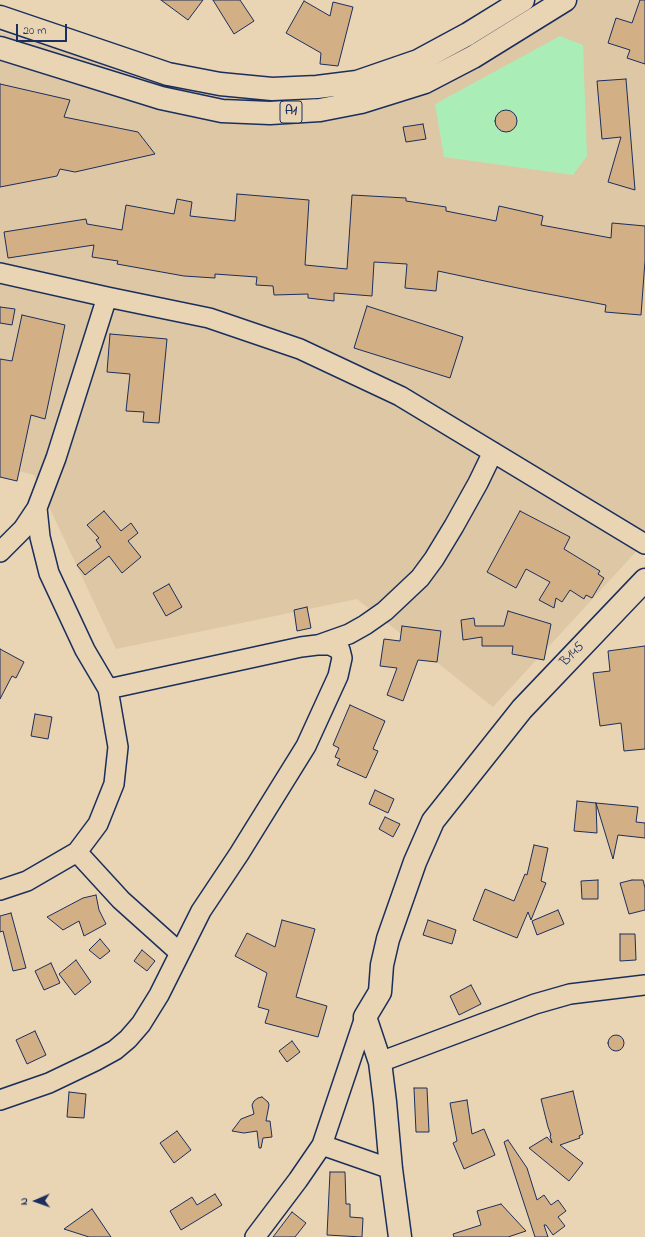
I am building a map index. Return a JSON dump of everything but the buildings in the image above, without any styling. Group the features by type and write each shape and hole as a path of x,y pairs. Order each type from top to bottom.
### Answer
{"main road":[{"name":"A1","path":"0,17 168,74 220,84 272,89 317,87 357,82 418,61 468,34 524,0"},
{"name":"A1","path":"0,48 161,98 222,111 270,113 320,110 361,102 425,82 473,57 565,0"},
{"name":"B145","path":"365,1017 380,992 382,965 388,939 416,862 433,822 522,709 645,580"},
{"path":"365,1017 380,1062 391,1169 400,1237"}],"street":[{"path":"0,273 209,318 300,349 400,396 645,544"},
{"path":"0,552 23,529 37,508 56,458 107,297"},
{"path":"317,645 349,634 365,625 385,611 420,578 434,560 454,526 493,452"},
{"path":"0,890 26,881 77,852 98,824 114,784 118,747 108,689 85,650 49,573 40,538 37,508"},
{"path":"0,1100 48,1083 115,1050 128,1039 141,1024 159,995 201,911 239,854 306,746 338,676 342,658 340,650 330,645 301,647 108,689"},
{"path":"77,852 121,900 180,953"},
{"path":"380,1062 535,1004 570,994 645,985"},
{"path":"255,1237 298,1180 322,1145 365,1017"},
{"path":"322,1145 391,1169"}],"shaded area":[{"path":"551,0 645,0 645,542 493,707 357,599 116,649 34,475 0,466 0,32 143,75 253,101 324,102 431,76"}],"green space":[{"path":"560,36 583,45 587,156 573,175 444,157 435,104"}]}
